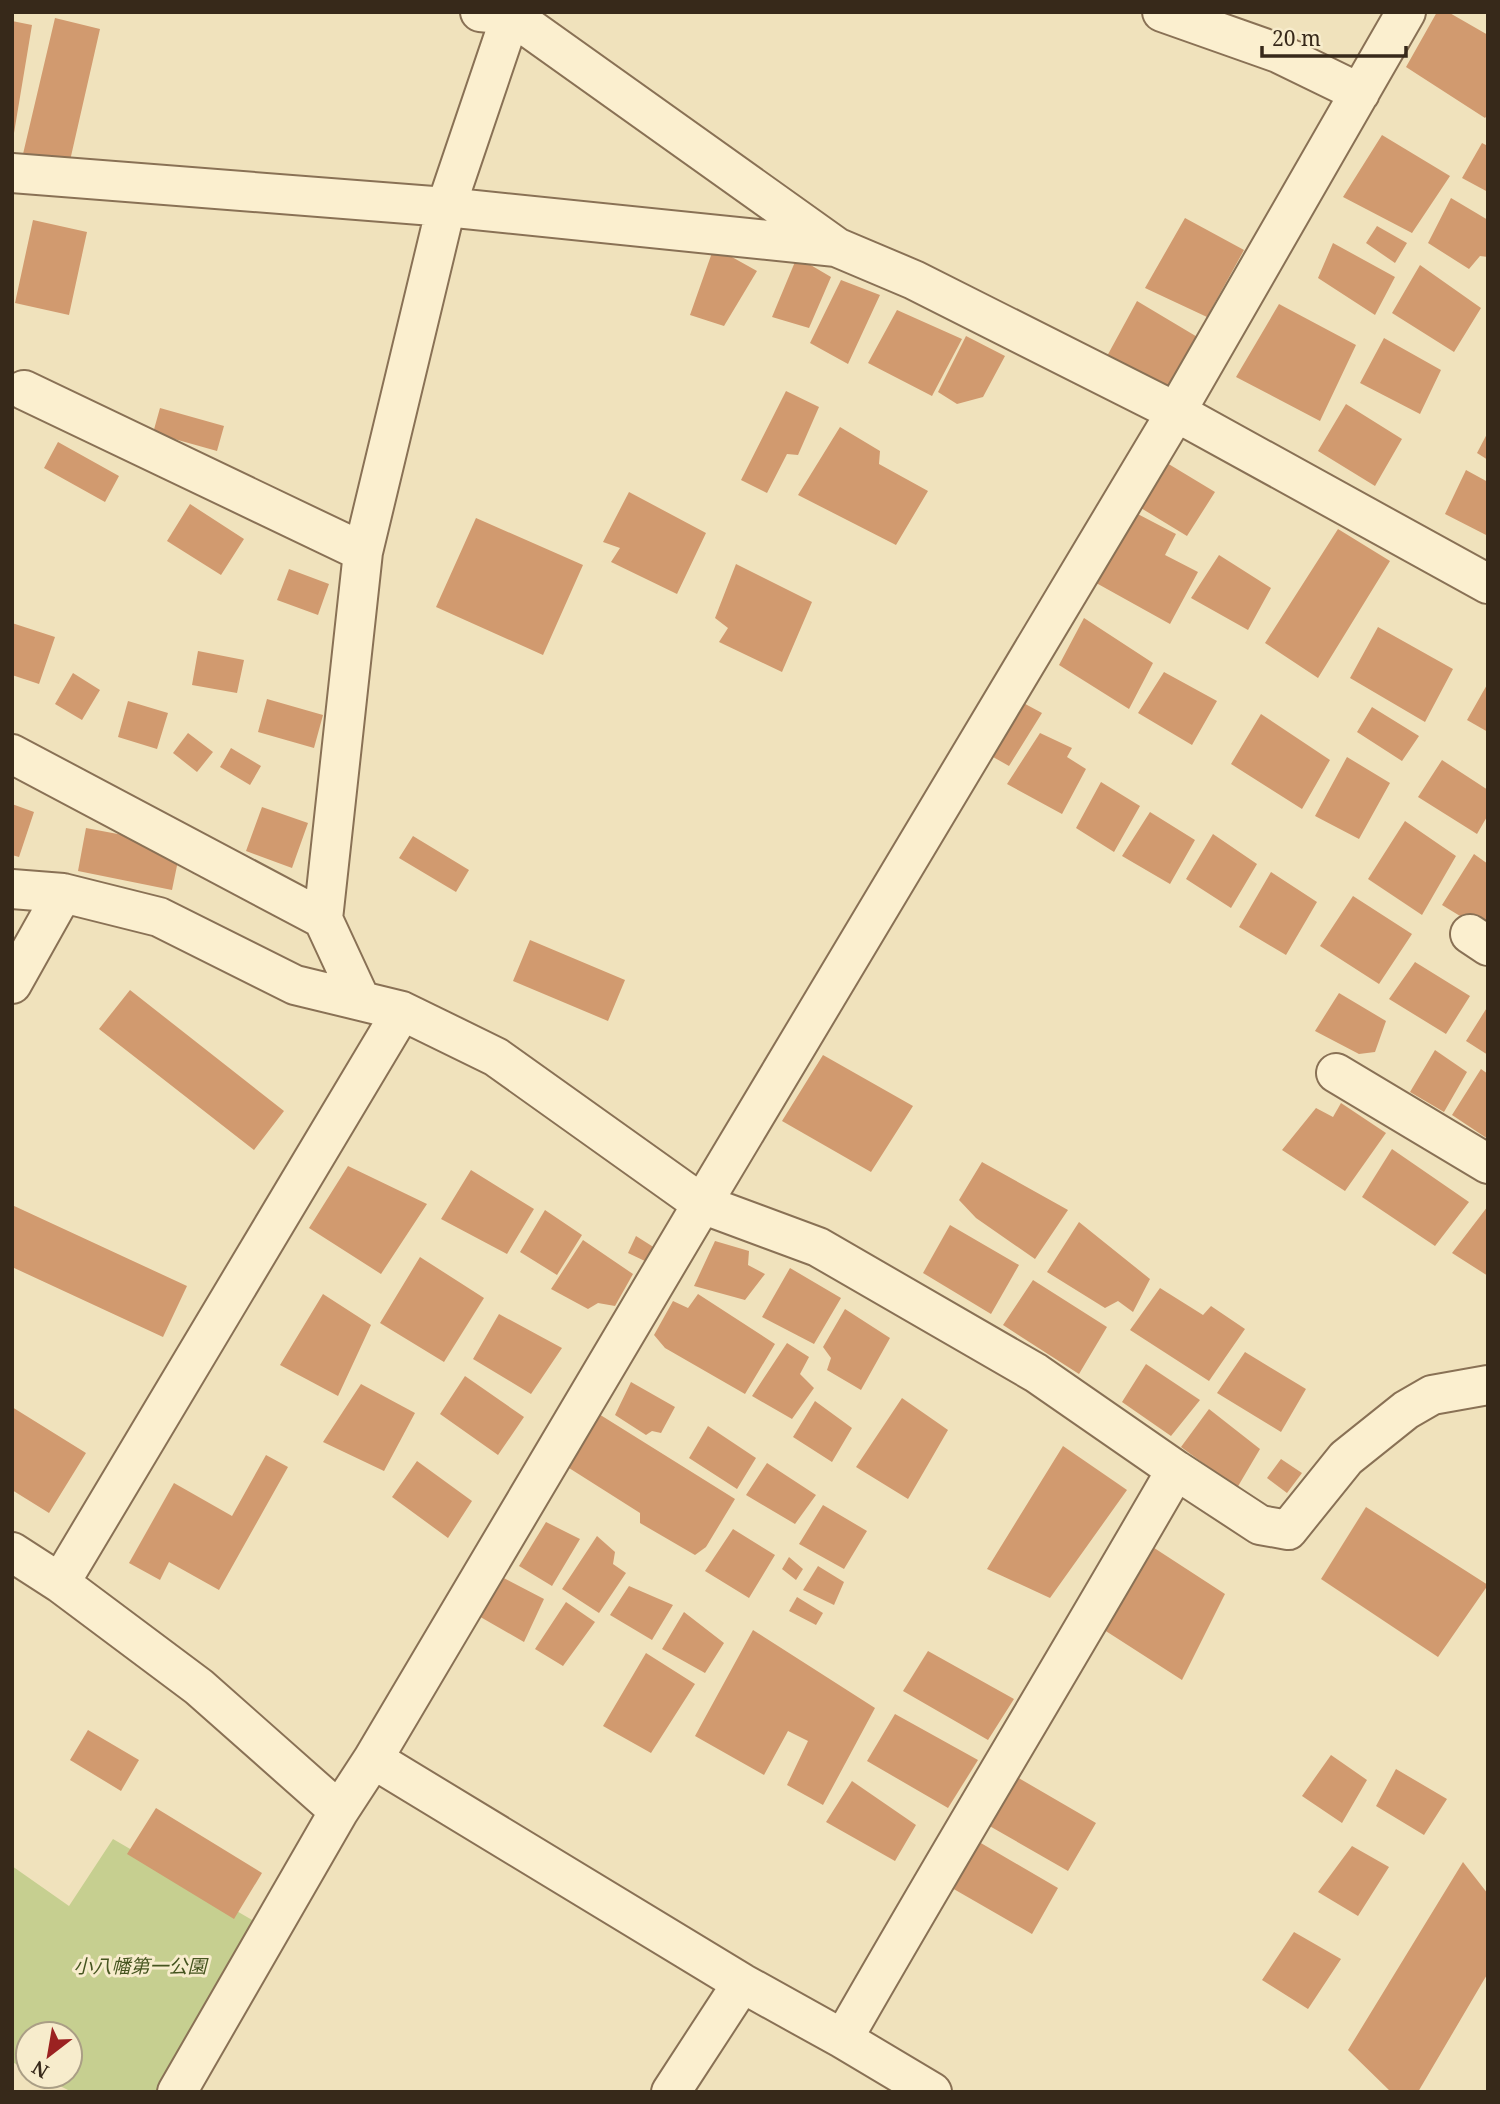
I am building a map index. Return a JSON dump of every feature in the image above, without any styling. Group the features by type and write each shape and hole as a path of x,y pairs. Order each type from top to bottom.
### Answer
{"street":[{"path":"1162,12 1278,53 1360,93"},
{"path":"177,2092 339,1811 373,1759 1175,412 1406,12"},
{"path":"360,1001 323,919 363,552 446,207 509,13 836,247 914,280 1175,412 1488,583"},
{"path":"12,173 446,207 836,247"},
{"path":"24,390 363,552"},
{"path":"12,754 323,919"},
{"path":"12,888 63,892 159,917 295,985 402,1012 496,1057 702,1204 818,1247 1036,1373 1176,1471 1260,1525 1289,1530 1346,1458 1406,1410 1432,1395 1488,1385"},
{"path":"12,984 63,892"},
{"path":"60,1583 402,1012"},
{"path":"1336,1073 1488,1164"},
{"path":"843,2039 932,1883 1176,1471"},
{"path":"12,1552 60,1583 200,1687 339,1811"},
{"path":"373,1759 742,1983 932,2092"},
{"path":"671,2092 742,1983"}],"green space":[{"name":"小八幡第一公園","path":"113,1839 271,1931 174,2092 68,2090 84,2090 84,2020 14,2020 14,2063 12,2062 12,1866 69,1906"}],"building":[{"path":"1437,12 1448,12 1488,35 1488,114 1485,118 1406,67"},
{"path":"55,18 100,29 69,165 23,154"},
{"path":"12,21 32,25 14,133 12,133"},
{"path":"1382,135 1450,176 1412,233 1343,197"},
{"path":"1482,143 1488,146 1488,192 1462,178"},
{"path":"1451,198 1488,220 1488,257 1480,256 1469,269 1428,243"},
{"path":"1185,218 1244,250 1207,317 1145,288"},
{"path":"33,220 87,232 69,315 15,303"},
{"path":"1377,226 1407,243 1395,263 1366,243"},
{"path":"1333,243 1395,277 1375,315 1318,278"},
{"path":"714,247 757,271 724,326 690,315"},
{"path":"797,257 831,277 809,328 772,317"},
{"path":"1420,265 1481,308 1454,352 1392,313"},
{"path":"841,280 880,295 848,364 810,343"},
{"path":"1137,301 1199,338 1169,392 1106,358"},
{"path":"1279,304 1356,345 1320,421 1236,377"},
{"path":"897,310 962,339 932,396 868,363"},
{"path":"966,336 1005,356 983,397 957,404 938,392"},
{"path":"1384,338 1441,370 1420,414 1360,383"},
{"path":"786,391 819,407 798,455 787,454 767,493 741,480"},
{"path":"1346,404 1402,439 1375,486 1318,451"},
{"path":"160,408 224,426 217,451 153,433"},
{"path":"840,427 880,451 879,464 928,491 896,545 798,495"},
{"path":"1488,432 1488,460 1477,453"},
{"path":"58,442 119,476 105,502 44,468"},
{"path":"1157,457 1215,492 1187,536 1131,502"},
{"path":"1466,470 1488,482 1488,536 1445,514"},
{"path":"629,492 706,533 677,594 611,562 620,548 603,542"},
{"path":"190,504 244,539 221,575 167,541"},
{"path":"1132,511 1176,534 1165,555 1198,572 1170,624 1089,579"},
{"path":"476,518 583,565 543,655 436,607"},
{"path":"1338,529 1390,561 1318,678 1265,643"},
{"path":"1219,555 1271,588 1248,630 1191,598"},
{"path":"736,564 812,602 782,672 719,642 728,628 715,618"},
{"path":"289,569 329,584 318,615 277,600"},
{"path":"1084,618 1153,663 1129,709 1059,665"},
{"path":"12,623 55,637 39,684 12,675"},
{"path":"1378,627 1453,669 1425,722 1350,678"},
{"path":"198,651 244,660 237,693 192,685"},
{"path":"1164,672 1217,701 1192,745 1138,713"},
{"path":"73,673 100,690 82,720 55,704"},
{"path":"1488,683 1488,732 1467,720"},
{"path":"267,699 323,715 314,748 258,732"},
{"path":"1016,699 1042,713 1009,766 986,753"},
{"path":"128,701 168,713 157,749 118,737"},
{"path":"1372,707 1419,736 1402,761 1357,732"},
{"path":"1261,714 1330,760 1302,809 1231,764"},
{"path":"188,733 213,752 197,772 173,753"},
{"path":"1040,733 1072,748 1067,757 1086,769 1062,814 1007,784"},
{"path":"231,748 261,766 250,785 220,767"},
{"path":"1347,757 1390,783 1359,839 1315,816"},
{"path":"1442,760 1488,790 1488,815 1477,834 1418,797"},
{"path":"1101,782 1140,806 1114,852 1076,828"},
{"path":"12,804 34,812 19,857 12,855"},
{"path":"262,807 308,823 292,868 246,851"},
{"path":"1150,812 1195,840 1170,884 1122,856"},
{"path":"1405,821 1456,856 1422,915 1368,879"},
{"path":"86,828 181,846 172,890 78,871"},
{"path":"1213,834 1257,864 1231,908 1186,879"},
{"path":"413,836 469,870 456,892 399,858"},
{"path":"1474,854 1488,864 1488,933 1442,905"},
{"path":"1271,872 1317,902 1286,955 1239,927"},
{"path":"1353,896 1412,934 1379,984 1320,946"},
{"path":"530,940 625,980 608,1021 513,981"},
{"path":"1415,962 1470,996 1446,1034 1389,999"},
{"path":"130,990 284,1111 254,1150 99,1029"},
{"path":"1339,993 1386,1021 1375,1052 1359,1054 1315,1031"},
{"path":"1488,1006 1488,1055 1466,1041"},
{"path":"1435,1050 1467,1072 1444,1112 1410,1092"},
{"path":"823,1055 913,1106 871,1172 782,1121"},
{"path":"1481,1069 1488,1074 1488,1139 1452,1115"},
{"path":"1341,1103 1386,1133 1345,1191 1282,1150 1316,1108 1333,1117"},
{"path":"1392,1149 1469,1202 1435,1246 1362,1197"},
{"path":"982,1162 1068,1210 1035,1259 976,1218 959,1200"},
{"path":"348,1166 427,1204 381,1274 309,1228"},
{"path":"471,1170 534,1209 507,1254 441,1219"},
{"path":"12,1205 187,1286 163,1337 12,1267"},
{"path":"1488,1206 1488,1276 1452,1253"},
{"path":"545,1210 582,1235 557,1275 520,1252"},
{"path":"1079,1222 1150,1279 1133,1312 1118,1301 1105,1308 1047,1272"},
{"path":"950,1225 1019,1265 991,1314 923,1273"},
{"path":"636,1236 655,1248 647,1262 628,1253"},
{"path":"583,1240 633,1274 615,1306 598,1303 588,1309 551,1289"},
{"path":"715,1241 749,1251 748,1265 765,1274 745,1300 694,1286"},
{"path":"420,1257 484,1298 444,1362 380,1323"},
{"path":"790,1268 841,1298 814,1344 762,1317"},
{"path":"1033,1280 1107,1327 1079,1374 1003,1325"},
{"path":"1160,1288 1203,1315 1211,1306 1245,1329 1209,1381 1130,1330"},
{"path":"323,1294 371,1325 338,1396 280,1365"},
{"path":"698,1294 775,1344 745,1394 665,1348 654,1335 673,1301 688,1308"},
{"path":"845,1309 890,1338 861,1390 827,1370 831,1358 823,1347"},
{"path":"499,1314 562,1348 531,1394 473,1359"},
{"path":"787,1343 809,1357 800,1374 814,1388 792,1419 752,1396"},
{"path":"1245,1352 1306,1389 1281,1432 1217,1393"},
{"path":"1146,1364 1200,1400 1171,1436 1122,1402"},
{"path":"465,1376 524,1417 498,1455 440,1414"},
{"path":"631,1382 675,1407 661,1433 652,1431 646,1435 615,1415"},
{"path":"361,1384 415,1413 384,1471 323,1442"},
{"path":"902,1398 948,1430 908,1499 856,1467"},
{"path":"815,1401 852,1428 832,1462 793,1437"},
{"path":"586,1406 735,1499 706,1547 695,1555 640,1523 640,1513 558,1461"},
{"path":"12,1407 86,1453 49,1513 12,1490"},
{"path":"1209,1409 1260,1449 1237,1488 1181,1447"},
{"path":"708,1426 756,1458 737,1489 689,1458"},
{"path":"1063,1446 1127,1490 1050,1598 987,1569"},
{"path":"266,1455 288,1467 219,1590 169,1562 160,1580 129,1563 174,1483 232,1516"},
{"path":"1281,1459 1302,1473 1287,1493 1267,1478"},
{"path":"417,1461 472,1501 448,1538 392,1497"},
{"path":"767,1463 816,1495 795,1524 746,1495"},
{"path":"823,1505 867,1531 844,1569 799,1544"},
{"path":"1366,1507 1488,1585 1438,1657 1321,1579"},
{"path":"546,1522 580,1539 552,1586 519,1566"},
{"path":"733,1529 775,1555 749,1598 705,1571"},
{"path":"597,1536 615,1552 613,1564 626,1573 599,1613 562,1589"},
{"path":"1145,1542 1225,1594 1182,1680 1098,1626"},
{"path":"789,1557 803,1569 796,1580 782,1569"},
{"path":"818,1566 844,1582 834,1605 803,1590"},
{"path":"490,1571 544,1599 524,1642 470,1611"},
{"path":"629,1586 673,1605 652,1640 610,1615"},
{"path":"797,1597 823,1613 816,1625 789,1611"},
{"path":"566,1602 595,1622 563,1666 535,1649"},
{"path":"684,1612 724,1643 705,1673 662,1649"},
{"path":"753,1630 875,1708 823,1805 787,1785 808,1741 788,1731 764,1775 695,1736"},
{"path":"928,1651 1014,1699 988,1740 903,1691"},
{"path":"646,1653 695,1684 651,1753 603,1726"},
{"path":"895,1714 978,1760 948,1808 867,1761"},
{"path":"88,1730 139,1760 121,1791 70,1760"},
{"path":"1331,1755 1367,1780 1342,1823 1302,1796"},
{"path":"1396,1769 1447,1799 1424,1835 1376,1806"},
{"path":"1010,1773 1096,1823 1068,1871 979,1820"},
{"path":"852,1781 916,1825 895,1861 826,1822"},
{"path":"156,1808 262,1873 234,1919 127,1854"},
{"path":"974,1839 1058,1888 1032,1934 945,1884"},
{"path":"1352,1846 1389,1867 1358,1916 1318,1892"},
{"path":"1463,1862 1488,1894 1488,1973 1418,2092 1391,2092 1348,2050"},
{"path":"1294,1932 1341,1959 1308,2009 1262,1980"}]}
